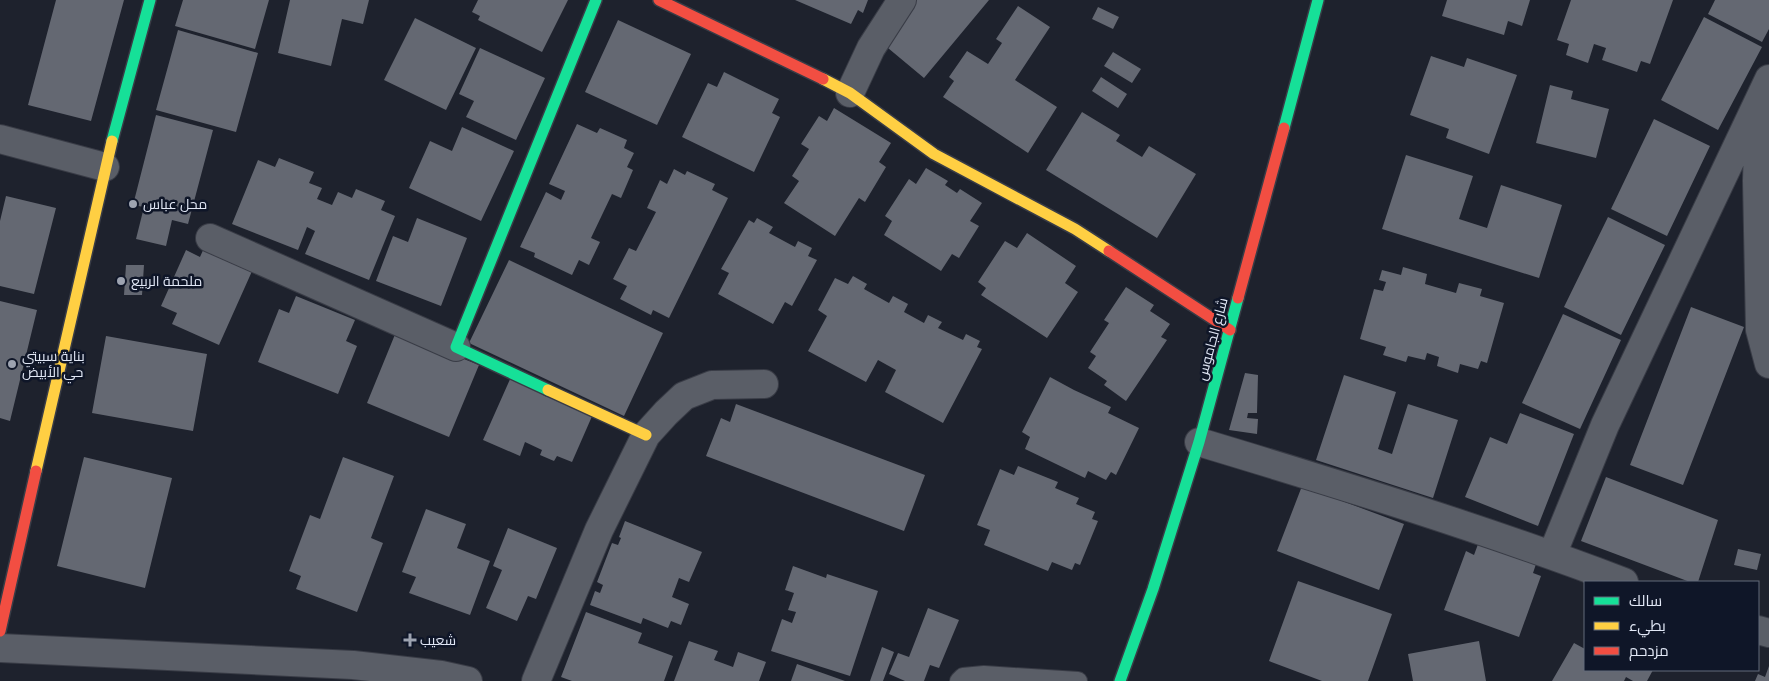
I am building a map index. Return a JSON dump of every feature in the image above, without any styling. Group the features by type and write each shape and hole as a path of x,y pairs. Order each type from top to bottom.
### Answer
{"street":[{"path":"0,631 105,167 150,0"},
{"path":"456,347 596,0"},
{"path":"659,0 850,93 934,154 1076,229 1230,330"},
{"path":"850,93 871,48 902,0"},
{"name":"شارع الجاموس","path":"1120,681 1153,589 1199,442 1318,0"},
{"path":"1764,90 1757,181 1760,330 1769,364"},
{"path":"1552,555 1605,425 1764,90"},
{"path":"0,139 105,167"},
{"path":"210,238 456,347 646,435"},
{"path":"536,681 599,530 646,435 684,396 712,386 764,384"},
{"path":"1199,442 1388,499 1552,555 1621,581"},
{"path":"0,648 254,671 353,665 441,675 468,681"}],"lane":[{"path":"960,681 963,677 984,675 1078,681"}],"building":[{"path":"56,0 124,0 91,121 28,105"},
{"path":"183,0 269,0 255,49 175,26"},
{"path":"290,0 369,0 363,24 342,19 331,66 278,53"},
{"path":"478,0 568,0 542,52 478,20 480,16 472,12"},
{"path":"795,0 868,0 863,13 858,10 851,24"},
{"path":"909,0 989,0 924,78 882,43"},
{"path":"1447,0 1530,0 1522,26 1508,21 1504,35 1442,16"},
{"path":"1571,0 1673,0 1650,64 1641,61 1637,72 1602,60 1606,48 1594,44 1588,63 1566,55 1569,44 1557,40"},
{"path":"1715,0 1769,0 1769,29 1762,42 1708,14"},
{"path":"1018,6 1050,27 1015,80 1057,107 1028,153 943,97 954,81 949,77 967,51 988,64 1002,43 996,39"},
{"path":"1098,7 1119,17 1113,29 1092,19"},
{"path":"1704,17 1762,47 1718,130 1661,100"},
{"path":"415,18 476,48 446,110 384,80"},
{"path":"618,20 691,54 657,125 585,92"},
{"path":"178,30 258,53 236,132 156,110"},
{"path":"480,48 545,78 516,140 466,117 474,101 459,94"},
{"path":"1113,52 1141,69 1132,83 1104,66"},
{"path":"1431,56 1464,67 1467,58 1517,75 1489,154 1446,138 1449,129 1410,115"},
{"path":"724,72 779,99 772,113 780,117 754,172 682,137 708,83 717,87"},
{"path":"1101,77 1127,94 1118,108 1092,91"},
{"path":"1550,85 1573,91 1571,99 1609,109 1596,158 1536,143"},
{"path":"834,108 891,143 879,162 886,167 865,202 859,198 835,236 784,203 799,181 792,176 809,149 801,144 819,116 827,121"},
{"path":"1082,112 1120,135 1116,141 1142,157 1149,146 1196,174 1157,238 1046,170"},
{"path":"156,115 213,130 188,224 172,220 166,246 136,239 144,207 133,205"},
{"path":"1654,119 1710,146 1667,236 1611,209"},
{"path":"577,124 597,133 600,128 627,140 624,148 634,153 627,167 633,170 621,198 612,194 591,238 600,242 589,265 579,260 572,275 534,257 535,253 520,247 546,192 561,200 565,191 549,184"},
{"path":"462,127 514,151 481,221 409,188 430,141 452,151"},
{"path":"1406,155 1473,176 1459,219 1487,228 1501,185 1562,205 1539,278 1382,229"},
{"path":"279,158 314,172 309,183 322,188 317,199 332,205 338,192 352,198 356,189 385,201 381,210 395,216 369,280 305,254 315,231 307,227 298,250 232,224 258,160 275,167"},
{"path":"926,168 948,181 945,185 957,193 960,189 982,203 970,221 979,226 959,258 952,254 941,271 884,235 892,221 885,216 909,179 916,184"},
{"path":"674,169 685,175 687,171 715,184 712,190 728,198 669,318 653,310 651,315 620,299 627,286 613,279 629,248 636,251 656,212 647,208 660,180 667,184"},
{"path":"6,196 56,208 34,294 0,286 0,221"},
{"path":"1608,217 1665,245 1621,335 1564,307"},
{"path":"417,218 467,238 441,306 376,281 393,236 408,242"},
{"path":"757,218 773,227 769,233 795,247 798,241 812,248 808,256 817,260 792,306 785,302 773,324 718,294 729,273 721,269 749,220 754,223"},
{"path":"1027,233 1076,266 1065,283 1078,292 1047,338 981,295 986,288 978,282 1005,241 1017,248"},
{"path":"204,248 253,269 219,345 172,324 177,313 161,306 186,250 200,257"},
{"path":"509,260 663,333 624,416 469,343"},
{"path":"126,265 144,265 142,295 124,295"},
{"path":"1403,267 1427,274 1425,284 1456,293 1459,283 1482,289 1480,296 1504,303 1487,363 1481,361 1478,369 1460,364 1458,373 1437,366 1439,357 1427,353 1425,360 1408,356 1406,362 1383,355 1386,347 1360,339 1374,289 1383,291 1386,282 1379,280 1382,270 1401,275"},
{"path":"853,276 867,284 864,289 889,303 893,296 908,304 904,312 924,323 928,315 942,322 938,328 963,340 966,334 980,341 977,347 982,349 943,423 885,392 896,370 878,360 866,382 808,351 827,316 818,310 835,278 848,284"},
{"path":"1126,287 1154,305 1150,311 1170,324 1161,337 1167,340 1126,401 1104,385 1107,381 1088,368 1096,356 1090,352 1109,323 1104,320"},
{"path":"296,296 355,320 346,341 357,346 338,394 258,362 279,309 289,313"},
{"name":"بناية سبيتي حي الأبيض","path":"0,301 37,310 10,421 0,418"},
{"path":"1691,307 1744,327 1683,485 1630,465"},
{"path":"1563,314 1621,340 1580,429 1522,403"},
{"path":"396,332 479,365 449,437 367,403"},
{"path":"106,336 207,354 193,431 92,413"},
{"path":"1245,373 1258,375 1257,413 1248,413 1247,418 1258,419 1257,434 1229,430"},
{"path":"1344,375 1396,392 1378,449 1392,454 1408,404 1458,420 1433,498 1316,460"},
{"path":"511,377 593,414 572,462 557,456 554,461 540,455 542,450 525,442 520,456 483,440"},
{"path":"1050,377 1111,407 1108,413 1139,428 1116,475 1111,472 1106,480 1088,471 1085,478 1025,449 1030,437 1022,432"},
{"path":"736,404 925,475 904,531 706,456 721,418 730,422"},
{"path":"1520,413 1574,434 1538,526 1465,497 1490,437 1507,444"},
{"path":"84,457 172,478 145,588 57,566"},
{"path":"343,457 394,476 371,538 383,543 357,612 296,589 301,576 289,571 310,515 320,519"},
{"path":"1018,466 1058,482 1055,488 1079,498 1076,504 1095,512 1092,519 1098,521 1080,565 1075,563 1072,570 1052,562 1048,571 984,545 990,530 977,525 1000,469 1014,475"},
{"path":"1606,477 1718,520 1698,581 1687,581 1581,541"},
{"path":"1302,486 1404,524 1379,590 1277,551"},
{"path":"426,509 466,524 457,548 490,561 470,615 409,593 416,577 402,572"},
{"path":"625,521 702,552 689,582 679,578 672,597 689,604 681,625 671,621 668,628 643,618 641,624 590,605 595,591 600,593 603,585 597,582 612,543 618,545"},
{"path":"508,528 557,548 536,599 528,596 517,621 486,608 502,570 493,566"},
{"path":"1481,536 1538,558 1533,573 1541,576 1519,637 1444,610 1466,551 1474,555"},
{"path":"1738,549 1761,554 1757,570 1734,565"},
{"path":"793,566 826,578 827,574 878,591 850,676 771,651 782,619 792,623 796,612 788,610 794,593 785,590"},
{"path":"1298,581 1392,614 1368,681 1322,681 1269,661"},
{"path":"928,608 959,620 939,668 930,665 924,681 905,681 889,674 898,653 909,657"},
{"path":"586,612 642,633 638,643 673,656 664,681 572,681 561,677"},
{"path":"689,641 718,651 714,660 733,667 738,652 766,662 759,681 674,681"},
{"path":"1479,641 1486,681 1413,681 1408,654"},
{"path":"1574,643 1584,648 1584,671 1652,671 1647,681 1633,681 1626,677 1624,681 1552,681"},
{"path":"882,647 894,652 883,681 870,681"},
{"path":"797,664 845,681 791,681"},
{"path":"1769,666 1769,681 1755,681 1758,674 1765,677"}],"traffic: fast":[{"path":"112,141 150,0"},
{"path":"548,390 456,347 596,0"},
{"path":"1284,128 1318,0"},
{"path":"1120,681 1153,589 1199,442 1238,298"}],"traffic: slow":[{"path":"823,79 850,93 934,154 1075,229 1109,251"},
{"path":"36,471 112,141"},
{"path":"548,390 646,435"}],"traffic: jam":[{"path":"659,0 823,79"},
{"path":"1238,298 1284,128"},
{"path":"1109,251 1230,330"},
{"path":"0,631 36,471"}],"place":[{"name":"محل عباس","path":"133,204"},
{"name":"ملحمة الربيع","path":"121,281"},
{"name":"بناية سبيتي حي الأبيض","path":"12,364"},
{"name":"شعيب","path":"410,640"}]}
